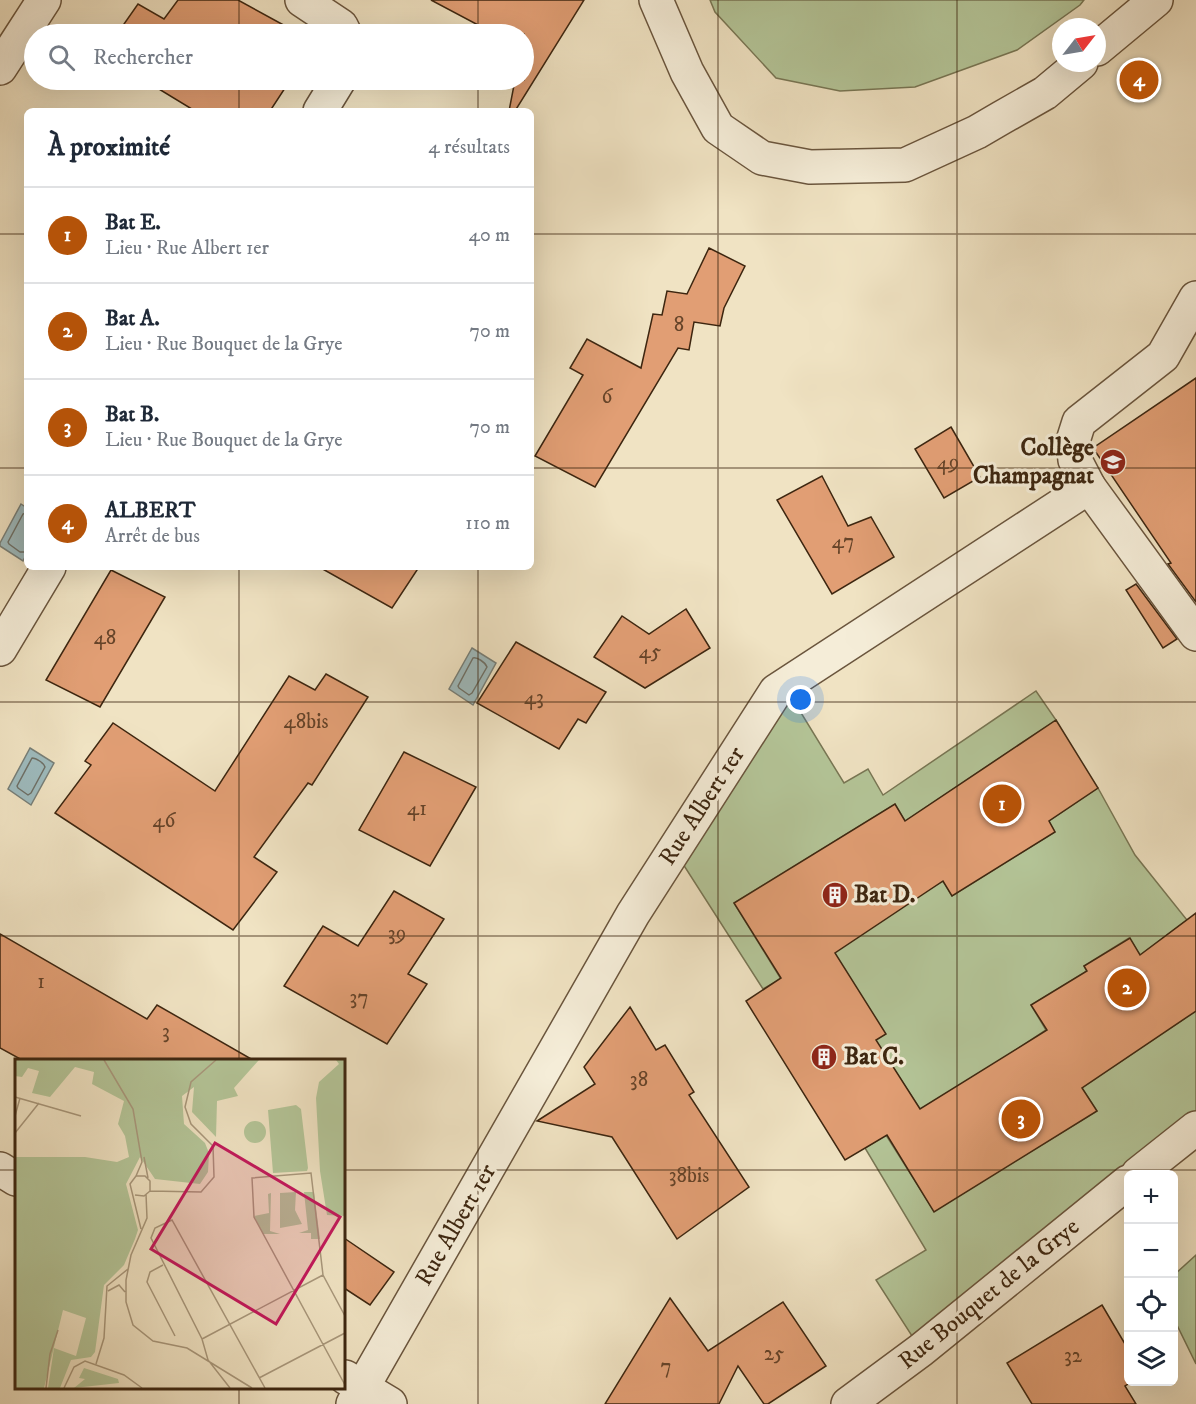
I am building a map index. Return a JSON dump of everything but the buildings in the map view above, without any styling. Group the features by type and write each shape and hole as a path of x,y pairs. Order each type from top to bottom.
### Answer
{"street":[{"path":"28,24 44,0"},
{"path":"302,0 338,24"},
{"path":"1106,42 1156,0"},
{"path":"657,2 687,72 718,128 762,158 810,167 904,165 977,132 1045,93 1070,72"},
{"path":"0,68 24,31"},
{"path":"322,108 333,90"},
{"path":"1163,356 1196,298"},
{"path":"1196,333 1079,422 1073,441 1075,460 1089,487 1196,634"},
{"name":"Rue Albert 1er","path":"362,1393 633,914 776,691 1089,487"},
{"path":"0,649 47,570"},
{"path":"1143,1170 1196,1128"},
{"path":"0,1169 15,1178"},
{"name":"Rue Bouquet de la Grye","path":"848,1404 921,1350 1124,1185"}],"green space":[{"path":"710,0 1084,0 1062,18 1052,18 1052,25 1017,50 915,87 840,91 776,78 715,12"},
{"path":"784,685 844,783 868,769 883,795 1036,691 1056,720 905,821 895,804 734,903 781,979 763,989 674,850"},
{"path":"1098,788 1135,855 1187,920 1140,955 1129,938 1084,966 1087,971 1031,1005 1046,1030 922,1112 892,1066 878,1074 863,1048 885,1034 812,959 943,881 952,896 1055,832 1049,821"},
{"path":"1196,1011 1196,1128 1144,1170 1124,1170 1124,1186 921,1350 876,1280 926,1250 865,1148 886,1135 934,1211 1097,1111 1082,1088"},
{"path":"1196,1255 1196,1364 1178,1327 1178,1271"}],"water":[{"path":"21,504 24,506 23,561 0,546"},
{"path":"472,648 496,663 473,705 449,689"},
{"path":"30,748 54,763 31,805 8,789"}],"place":[{"name":"ALBERT","path":"1139,80"},
{"name":"Collège Champagnat","path":"1113,462"},
{"name":"Bat E.","path":"1002,804"},
{"name":"Bat D.","path":"835,895"},
{"name":"Bat A.","path":"1127,988"},
{"name":"Bat C.","path":"824,1057"},
{"name":"Bat B.","path":"1021,1119"}]}
